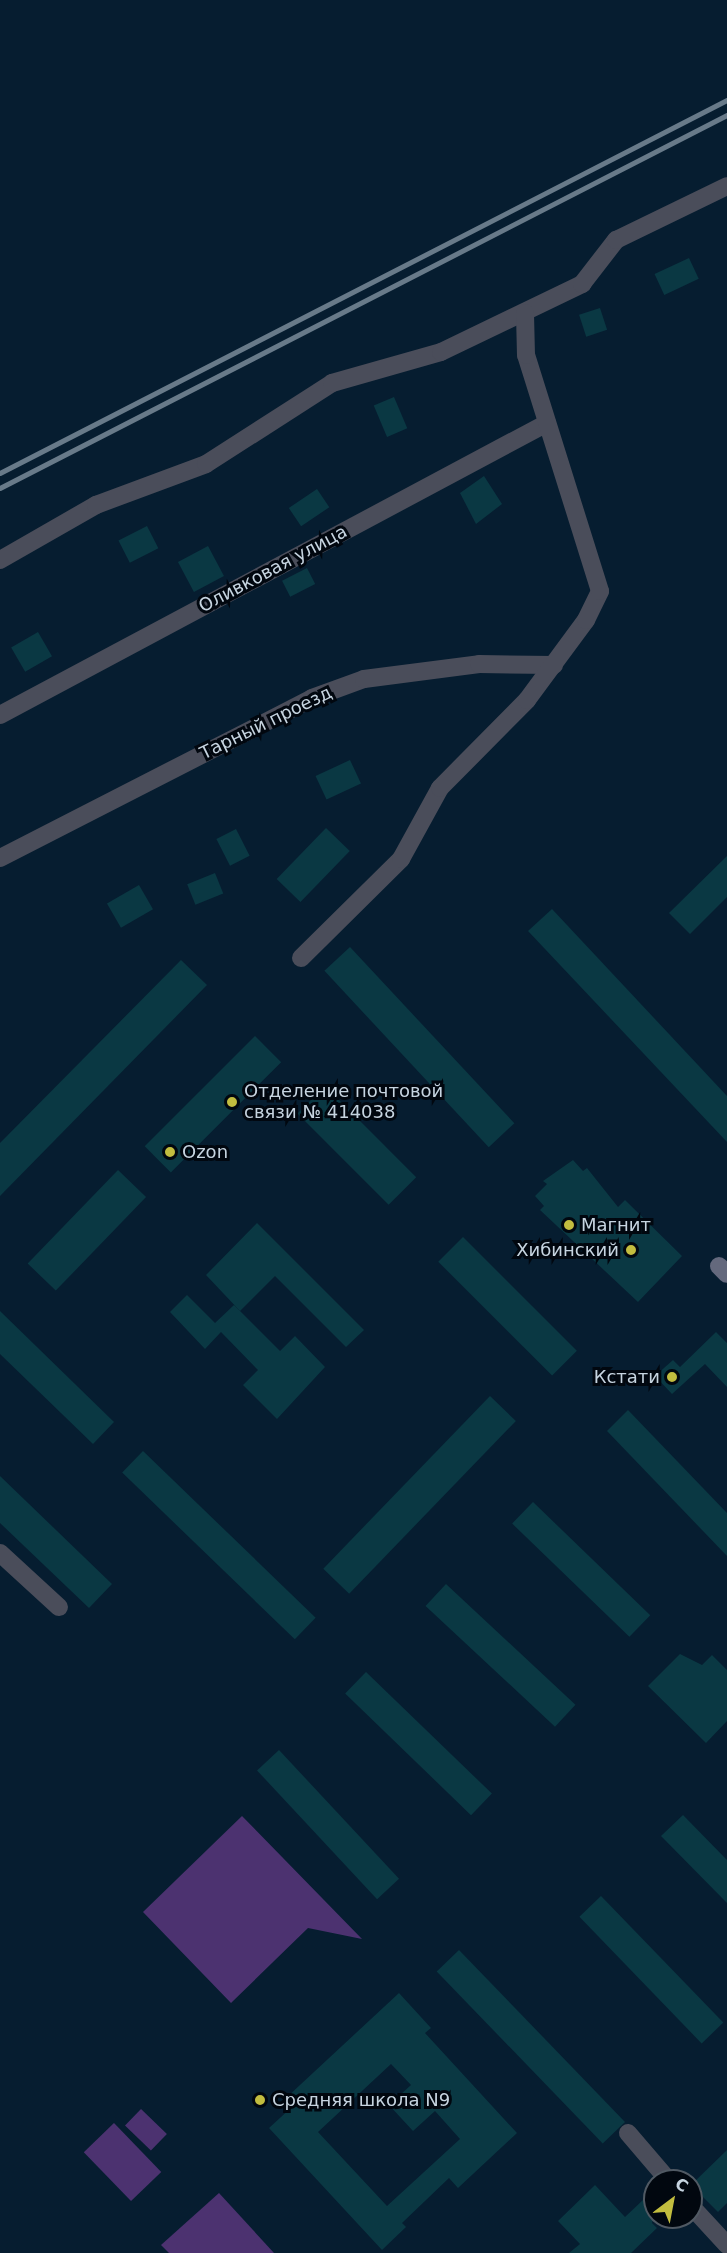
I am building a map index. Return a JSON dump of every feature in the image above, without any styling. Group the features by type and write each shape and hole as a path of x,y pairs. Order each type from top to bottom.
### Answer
{"street":[{"path":"0,560 96,505 206,464 332,383 441,352 525,313 594,274 616,240 727,186"},
{"path":"301,958 401,859 440,788 554,665 594,606 599,584 526,355 525,313"},
{"name":"Оливковая улица","path":"0,716 547,423"},
{"name":"Тарный проезд","path":"0,858 312,698 364,678 479,664 554,665"},
{"path":"0,1553 59,1607"},
{"path":"628,2133 659,2169"},
{"path":"703,2219 727,2245"}],"shaded area":[{"path":"242,1816 362,1939 308,1928 231,2003 143,1912"},
{"path":"141,2109 167,2134 151,2151 125,2126"},
{"path":"114,2123 161,2172 131,2201 84,2152"},
{"path":"219,2193 274,2253 169,2253 161,2245"}],"building":[{"path":"689,258 699,279 664,295 655,274"},
{"path":"600,308 607,330 586,337 579,315"},
{"path":"394,397 407,428 387,437 374,406"},
{"path":"484,476 502,504 476,524 460,493"},
{"path":"317,489 329,507 301,526 289,508"},
{"path":"147,526 158,548 130,563 118,541"},
{"path":"208,546 224,576 194,592 178,562"},
{"path":"307,568 315,584 290,597 282,581"},
{"path":"38,632 52,656 25,672 11,648"},
{"path":"350,760 361,784 327,800 316,776"},
{"path":"326,828 350,851 300,902 277,879"},
{"path":"236,829 250,856 230,866 216,839"},
{"path":"727,856 727,897 690,934 669,913"},
{"path":"215,873 223,893 195,905 187,884"},
{"path":"139,885 153,909 121,928 107,904"},
{"path":"552,909 727,1096 727,1142 528,931"},
{"path":"350,947 514,1123 489,1147 324,971"},
{"path":"181,960 207,985 0,1196 0,1143"},
{"path":"255,1036 281,1062 171,1172 145,1146"},
{"path":"325,1086 416,1177 389,1205 297,1114"},
{"path":"573,1160 583,1171 587,1168 618,1207 625,1200 682,1256 638,1302 540,1210 544,1206 535,1196 547,1184 543,1181"},
{"path":"118,1170 146,1197 56,1291 28,1264"},
{"path":"257,1223 364,1330 346,1347 275,1276 240,1311 206,1275"},
{"path":"463,1237 577,1351 552,1376 438,1262"},
{"path":"187,1295 215,1323 234,1305 280,1351 295,1336 325,1367 277,1419 243,1385 258,1370 221,1332 205,1349 170,1312"},
{"path":"0,1311 114,1422 93,1444 0,1354"},
{"path":"716,1332 727,1343 727,1387 705,1364 672,1394 655,1376 673,1360 680,1367"},
{"path":"490,1396 516,1421 349,1594 323,1569"},
{"path":"628,1410 727,1513 727,1556 607,1431"},
{"path":"143,1451 316,1618 295,1639 122,1473"},
{"path":"0,1476 112,1584 89,1608 0,1523"},
{"path":"533,1502 650,1615 629,1637 512,1524"},
{"path":"446,1584 575,1705 555,1727 426,1606"},
{"path":"680,1654 702,1665 712,1655 727,1670 727,1721 706,1743 648,1686"},
{"path":"366,1672 492,1794 471,1815 345,1694"},
{"path":"279,1750 399,1879 377,1899 257,1770"},
{"path":"683,1815 727,1860 727,1903 661,1836"},
{"path":"601,1896 723,2023 702,2043 579,1917"},
{"path":"459,1950 625,2122 603,2143 437,1972"},
{"name":"Средняя школа N9","path":"399,1993 431,2028 425,2033 517,2133 458,2188 449,2178 402,2223 406,2227 382,2250 269,2128 293,2106 286,2098","holes":["391,2064 411,2085 389,2105 413,2131 435,2111 460,2139 387,2206 318,2132"]},
{"path":"727,2150 727,2203 718,2212 703,2197 703,2173"},
{"path":"595,2185 625,2217 643,2200 643,2229 656,2229 631,2253 569,2253 580,2244 558,2221"}],"railway":[{"path":"0,473 727,100"},
{"path":"0,488 727,115"}],"place":[{"name":"Отделение почтовой связи № 414038","path":"232,1102"},
{"name":"Ozon","path":"170,1152"},
{"name":"Магнит","path":"569,1225"},
{"name":"Хибинский","path":"631,1250"},
{"name":"Кстати","path":"672,1377"},
{"name":"Средняя школа N9","path":"260,2100"}]}
